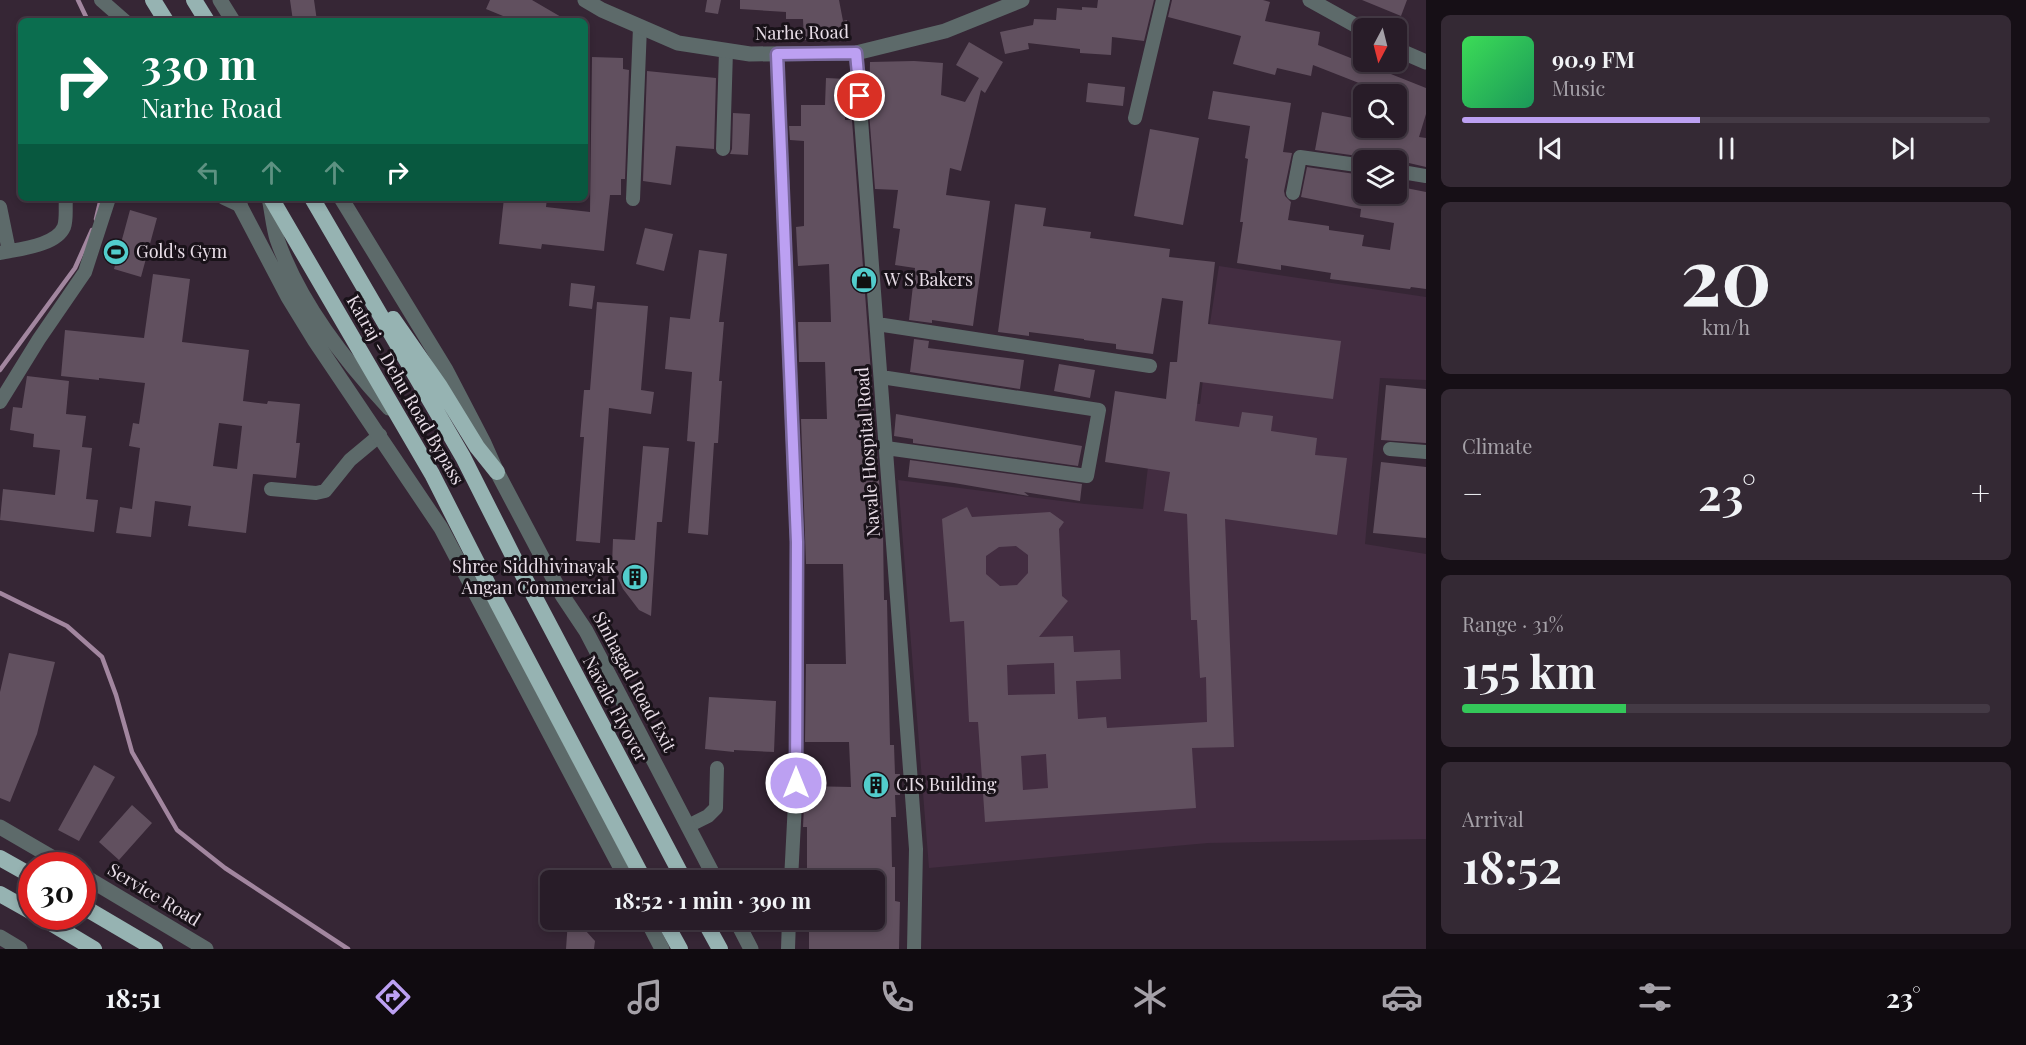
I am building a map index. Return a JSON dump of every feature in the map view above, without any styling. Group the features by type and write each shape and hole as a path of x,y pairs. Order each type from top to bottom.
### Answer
{"highway":[{"path":"153,0 164,18"},
{"path":"194,0 205,18"},
{"name":"Katraj - Dehu Road Bypass","path":"272,201 432,474 639,870"},
{"name":"Katraj - Dehu Road Bypass","path":"314,201 463,457 513,556"},
{"path":"369,296 390,315 409,341 477,447 497,472"},
{"name":"Navale Flyover","path":"513,556 679,870"},
{"path":"0,858 18,868"},
{"path":"0,894 18,904"},
{"path":"96,914 155,949"},
{"path":"62,930 94,949"},
{"path":"670,930 680,949"},
{"path":"710,930 720,949"}],"street":[{"path":"220,0 231,18"},
{"name":"Narhe Road","path":"585,0 602,10 678,43 750,54 856,53 945,31 1022,0"},
{"path":"1134,118 1163,0"},
{"path":"1310,0 1353,24"},
{"path":"101,1 121,18"},
{"path":"633,199 640,27"},
{"path":"723,149 726,51"},
{"name":"Navale Hospital Road","path":"856,53 916,849 914,949"},
{"path":"777,54 797,542 796,783 792,870"},
{"path":"1407,54 1426,62"},
{"path":"1293,193 1300,157 1353,164"},
{"path":"1407,173 1426,176"},
{"path":"0,207 4,252 45,243 55,236 64,227 66,201"},
{"path":"0,402 39,339 85,272 108,201"},
{"path":"271,201 277,238 315,328 380,435 441,528 622,870"},
{"name":"Sinhagad Road Exit","path":"343,201 446,370 562,595 586,631 711,870"},
{"path":"238,202 288,297 401,421"},
{"path":"877,324 1150,366"},
{"path":"880,377 1099,410 1087,476 886,448"},
{"path":"271,489 316,493 325,491 350,460 380,435"},
{"path":"1390,449 1426,452"},
{"path":"688,826 708,816 716,808 717,768"},
{"path":"0,827 43,852"},
{"name":"Service Road","path":"96,883 206,949"},
{"path":"652,930 662,949"},
{"path":"741,930 751,949"},
{"path":"788,949 789,930"},
{"path":"0,937 20,949"}],"shaded area":[{"path":"1219,266 1426,297 1426,380 1380,378 1365,544 1426,554 1426,839 1208,843 929,868 898,480 1085,504 1143,509 1156,399 1200,404"}],"building":[{"path":"290,0 314,0 317,18 293,18"},
{"path":"490,0 532,0 563,18 503,18 503,16 486,9"},
{"path":"707,0 721,0 718,14 705,12"},
{"path":"740,0 839,0 843,21 847,20 847,39 804,40 803,19 786,19 786,12 740,9"},
{"path":"1098,0 1154,0 1144,41 1112,37 1111,55 1080,53 1080,49 1028,43 1029,49 1005,54 1000,32 1033,25 1034,19 1056,20 1057,8 1082,10 1082,7 1097,8"},
{"path":"1172,0 1263,0 1270,2 1265,21 1320,32 1318,45 1353,59 1353,72 1386,72 1426,88 1426,114 1419,137 1426,138 1426,167 1407,163 1407,150 1353,150 1353,155 1315,150 1322,112 1353,118 1353,138 1407,138 1407,84 1361,84 1313,65 1311,76 1277,68 1275,75 1233,64 1241,36 1168,17"},
{"path":"1362,0 1407,0 1401,16"},
{"path":"969,42 1003,62 985,93 981,90 961,171 950,168 946,195 990,201 973,326 932,320 932,323 909,320 915,268 895,265 900,229 893,228 898,190 875,189 869,112 870,62 943,63 941,95 965,102 979,78 956,65"},
{"path":"592,57 623,58 623,69 629,70 625,179 621,179 621,195 610,195 604,251 542,244 541,249 499,244 504,201 547,201 546,207 590,212"},
{"path":"647,71 716,78 714,149 676,146 671,185 643,181"},
{"path":"826,78 846,79 845,120 852,120 883,533 890,745 894,745 895,774 900,774 900,795 895,795 896,817 891,817 895,901 900,902 899,949 809,949 809,930 885,930 885,870 807,870 807,827 803,827 805,786 851,787 849,742 805,742 806,664 846,664 843,564 806,564 801,419 827,419 825,362 799,362 798,322 831,322 829,264 798,266 796,227 804,226 804,141 790,140 789,126 801,126 801,105 825,105"},
{"path":"1088,83 1125,87 1123,106 1086,102"},
{"path":"1213,91 1291,103 1283,152 1292,153 1284,191 1285,196 1291,202 1288,220 1329,226 1329,230 1364,235 1362,246 1390,250 1394,223 1360,217 1361,209 1301,197 1307,167 1353,174 1351,194 1353,194 1353,204 1407,204 1407,188 1426,192 1426,289 1330,279 1331,273 1281,265 1281,270 1237,263 1243,222 1240,222 1250,126 1208,119"},
{"path":"733,113 750,114 748,155 730,154"},
{"path":"1150,129 1199,138 1183,225 1134,216"},
{"path":"1015,204 1046,208 1043,226 1091,232 1090,238 1170,249 1169,257 1215,262 1208,324 1341,341 1333,399 1200,382 1195,421 1239,427 1242,412 1273,416 1271,431 1317,438 1315,455 1347,458 1337,535 1225,519 1234,747 1192,748 1196,808 985,822 978,722 969,722 964,621 950,622 942,519 967,507 972,517 1050,512 1064,522 1059,529 1062,596 1068,601 1039,637 1073,636 1074,652 1120,650 1121,679 1076,681 1078,719 1106,717 1107,728 1207,722 1206,677 1200,678 1197,620 1191,620 1187,514 1164,511 1170,472 1105,462 1115,391 1166,399 1170,362 1177,362 1183,301 1162,298 1153,354 1116,349 1116,344 1084,339 1029,332 1029,336 998,332","holes":["1016,546 1028,555 1028,573 1017,585 1000,586 986,574 986,556 999,547","1054,663 1055,694 1008,695 1007,665","1046,754 1048,788 1023,790 1021,756"]},
{"path":"130,210 157,218 141,277 114,269"},
{"path":"645,228 673,234 664,271 636,264"},
{"path":"699,250 727,254 719,322 724,322 719,381 722,381 718,443 714,443 708,535 688,533 695,442 687,441 692,372 665,369 670,317 690,319"},
{"path":"153,274 190,279 182,342 249,350 243,401 300,404 296,443 300,443 296,478 253,474 246,533 188,526 191,506 155,501 151,537 116,533 120,507 132,509 140,448 129,446 133,423 139,424 145,383 61,376 65,330 144,338","holes":["219,423 242,426 237,469 213,466"]},
{"path":"571,283 595,286 592,309 569,306"},
{"path":"597,302 648,306 641,390 654,392 651,414 609,408 600,543 576,541 584,437 580,437 584,390 590,390"},
{"path":"914,339 929,341 928,348 1024,360 1020,389 910,372"},
{"path":"1059,364 1095,370 1090,398 1054,391"},
{"path":"27,376 69,381 66,414 86,416 82,447 92,448 86,499 98,500 94,532 0,520 3,489 55,495 60,450 33,447 34,434 10,430 13,407 22,408"},
{"path":"1386,385 1426,389 1426,443 1381,440"},
{"path":"896,414 1082,446 1078,466 913,443 913,439 894,436"},
{"path":"643,446 669,448 662,522 657,522 651,616 639,610 623,589 612,566 613,539 635,540"},
{"path":"910,460 1082,484 1080,501 1024,492 1029,496 908,477"},
{"path":"1381,462 1426,467 1426,538 1373,533"},
{"path":"9,653 55,662 37,734 10,802 0,798 0,692"},
{"path":"709,697 776,701 774,752 705,749"},
{"path":"94,765 115,777 79,841 58,830"},
{"path":"132,805 152,823 119,860 99,842"},
{"path":"567,930 585,930 595,941 594,949 566,949"}],"waterway":[{"path":"78,0 87,18"},
{"path":"96,219 100,201"},
{"path":"0,370 75,268 92,230"},
{"path":"0,593 67,626 102,657 116,695 132,752 177,830 225,868 348,949"}],"place":[{"name":"Gold's Gym","path":"116,252"},
{"name":"W S Bakers","path":"864,280"},
{"name":"Shree Siddhivinayak Angan Commercial","path":"635,577"},
{"name":"CIS Building","path":"876,785"}],"route":[{"path":"796,783 797,542 777,54 856,53 860,96"}]}
